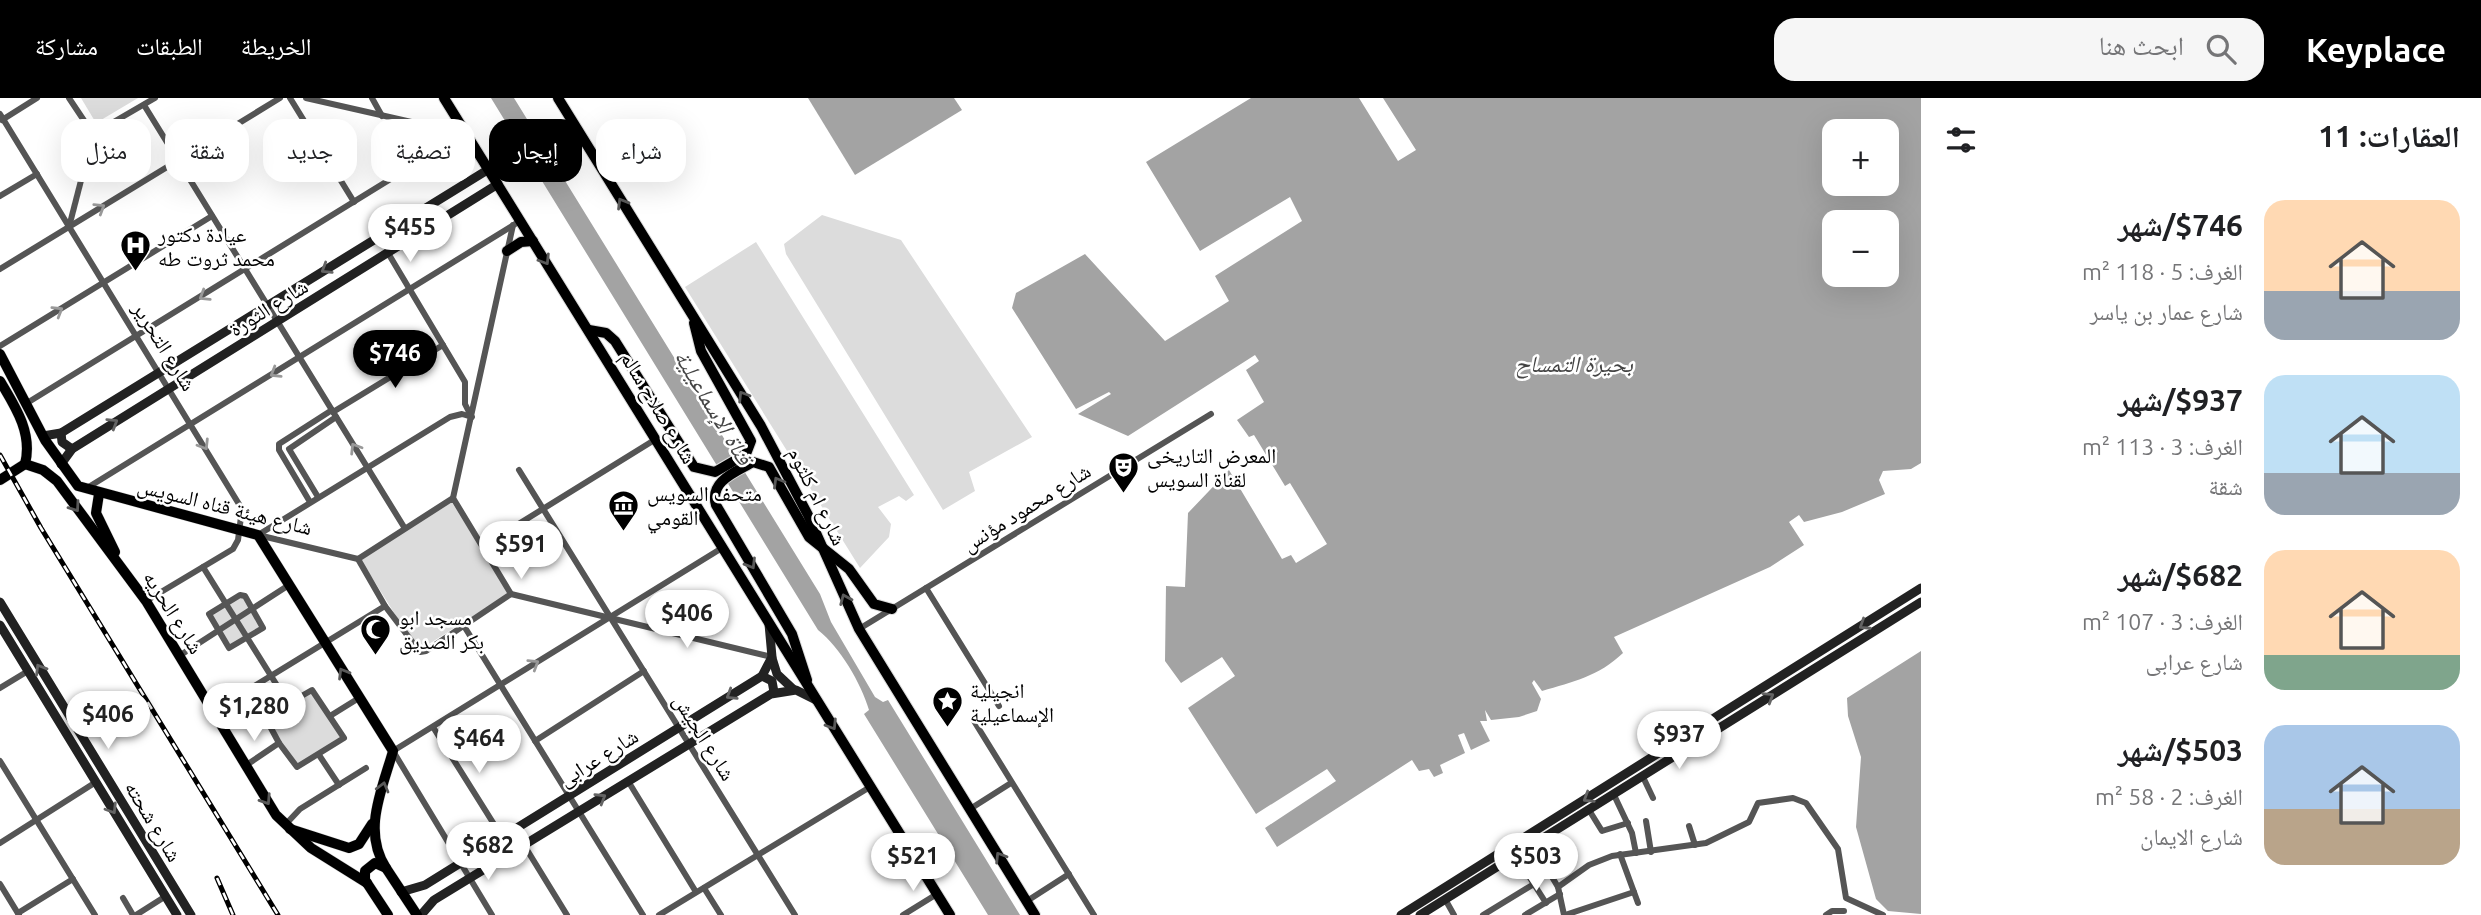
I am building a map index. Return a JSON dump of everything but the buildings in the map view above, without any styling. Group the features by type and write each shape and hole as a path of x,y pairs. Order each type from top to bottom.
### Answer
{"highway":[{"name":"شارع صلاح سالم","path":"444,98 498,184 517,223 533,241 589,330 950,915"},
{"name":"شارع ام كلثوم","path":"558,98 780,458 859,629 1035,915"},
{"path":"507,251 522,242 533,241"},
{"path":"694,317 701,351 750,436 750,458"},
{"path":"589,330 606,333 615,341 694,467 717,477"},
{"path":"717,477 750,458"},
{"path":"750,458 769,467 804,530 849,569 874,604 892,609"},
{"path":"717,477 716,505 792,634 802,658 808,687"}],"main road":[{"path":"0,354 3,376 28,443 25,464 0,480"},
{"path":"3,376 27,403 61,464 84,489"},
{"path":"22,422 33,416"},
{"name":"شارع الحريه","path":"25,464 43,470 57,481 125,571 146,601 245,766 287,827 311,848 367,883"},
{"name":"شارع هيئة قناه السويس","path":"84,489 258,535"},
{"path":"99,494 96,513 125,571"},
{"path":"258,535 393,751 375,819 375,848 401,892 419,915"},
{"path":"287,827 349,848 363,840 375,819"},
{"path":"386,868 379,863 371,864 364,875 388,915"}],"street":[{"path":"1,118 37,98"},
{"path":"69,98 83,119"},
{"path":"119,119 155,98"},
{"path":"245,119 280,98"},
{"path":"290,98 354,202"},
{"path":"306,98 396,119"},
{"path":"372,98 382,116"},
{"path":"144,105 165,139"},
{"name":"شارع التحرير","path":"1,118 241,506 240,530"},
{"path":"0,269 165,168"},
{"name":"شارع الثورة","path":"475,177 488,169"},
{"path":"0,196 37,174"},
{"path":"475,180 482,183 483,194"},
{"path":"69,227 81,182"},
{"path":"191,182 404,527"},
{"path":"27,403 137,338 386,182"},
{"name":"شارع الثورة","path":"43,436 61,433 467,182"},
{"name":"شارع الثورة","path":"61,464 72,449 498,184"},
{"path":"0,346 212,216"},
{"path":"517,223 507,251 453,498 510,594 772,657"},
{"path":"84,489 517,223"},
{"path":"388,253 466,385 465,404 472,417"},
{"path":"310,502 279,450 279,444 443,345"},
{"path":"318,498 289,446 334,413"},
{"path":"258,535 450,417 462,414 472,417"},
{"name":"شارع محمود مؤنس","path":"859,629 1211,414"},
{"path":"61,433 62,442 72,449"},
{"path":"483,546 656,439"},
{"name":"شارع الجيش","path":"519,470 795,915"},
{"path":"453,498 358,559 385,606 420,652 426,651 510,594"},
{"path":"146,601 233,549 240,530"},
{"name":"شارع هيئة قناه السويس","path":"258,535 358,559"},
{"path":"492,915 393,751 722,548"},
{"path":"203,567 288,703"},
{"path":"179,656 289,585"},
{"path":"1401,915 1921,588"},
{"path":"926,589 999,706"},
{"path":"242,595 253,609 263,628 229,648 209,614 242,595"},
{"name":"شارع شحته","path":"0,602 191,915"},
{"path":"1426,913 1921,602"},
{"path":"217,720 225,704 385,606"},
{"path":"769,623 772,657 777,674 794,690 816,701"},
{"name":"شارع شحته","path":"0,625 177,915"},
{"path":"464,626 643,915"},
{"path":"772,657 762,676 772,681 774,692"},
{"path":"0,688 28,671"},
{"path":"535,741 644,671"},
{"name":"شارع عرابى","path":"401,892 420,888 762,676"},
{"path":"312,690 330,716 344,740 297,767 279,743 265,717 312,690"},
{"name":"شارع عرابى","path":"419,915 434,900 774,692 794,690"},
{"path":"330,716 359,698"},
{"path":"974,721 1094,915"},
{"path":"433,727 502,837"},
{"path":"245,766 279,743"},
{"path":"319,755 339,785"},
{"path":"0,761 95,915"},
{"path":"287,827 300,809 366,768"},
{"path":"1643,776 1653,798"},
{"path":"628,781 696,892"},
{"path":"0,843 96,782"},
{"path":"970,809 1011,783"},
{"path":"659,915 757,853 870,787"},
{"path":"1614,795 1628,823 1636,853"},
{"path":"1525,915 1546,903 1596,862 1620,855 1695,845 1743,826 1749,822 1758,803 1793,798 1806,803 1838,849 1846,898 1844,913 1832,911 1826,915"},
{"path":"1589,810 1602,831 1628,823"},
{"path":"1646,821 1651,852"},
{"path":"1689,825 1695,845"},
{"path":"524,845 567,915"},
{"path":"1533,845 1559,890 1565,915 1634,892"},
{"path":"1620,855 1638,903"},
{"path":"1516,856 1546,903"},
{"path":"1027,901 1069,874"},
{"path":"0,884 19,914 73,879"},
{"path":"1483,915 1534,884"},
{"path":"704,888 721,915"},
{"path":"903,915 937,894"},
{"path":"123,898 134,915 166,896"},
{"path":"1846,898 1883,915"},
{"path":"1445,899 1454,915"}],"shaded area":[{"path":"81,98 138,98 103,119 94,119"},
{"path":"822,215 901,240 1032,437 969,472 975,491 943,510 786,254 784,244"},
{"path":"756,242 914,495 906,501 899,496 878,507 891,524 889,537 860,568 685,287"},
{"path":"451,501 509,593 418,651 361,560"},
{"path":"241,595 263,625 232,648 210,613"},
{"path":"310,690 344,736 297,767 265,717"}],"water":[{"path":"491,98 514,98 527,119 504,119"},
{"path":"808,98 954,98 962,110 855,175"},
{"name":"بحيرة التمساح","path":"1251,98 1359,98 1398,161 1416,150 1383,98 1921,98 1921,463 1911,469 1883,471 1879,480 1885,494 1842,512 1804,522 1799,515 1789,522 1804,545 1770,567 1614,637 1623,653 1595,673 1542,691 1534,680 1532,683 1541,699 1537,711 1519,717 1491,720 1485,710 1487,721 1480,721 1490,741 1471,750 1464,733 1458,735 1465,753 1440,765 1443,773 1434,777 1429,769 1419,771 1412,760 1277,847 1265,828 1336,781 1327,769 1256,814 1188,708 1235,676 1222,657 1181,683 1165,661 1166,586 1185,587 1188,513 1229,470 1282,559 1291,555 1296,563 1327,544 1290,483 1285,486 1254,435 1249,437 1237,420 1264,402 1246,370 1259,361 1255,355 1128,436 1078,414 1111,394 1109,392 1076,409 1012,308 1016,293 1085,254 1165,341 1229,301 1215,276 1302,221 1290,197 1200,251 1146,162"},
{"path":"543,182 566,182 820,594 831,622 875,697 883,702 888,700 1020,915 988,915 864,714 869,710 849,666 818,630"},
{"path":"1921,651 1921,914 1888,911 1876,899 1856,827 1861,757 1848,716 1847,698"}],"railway":[{"path":"0,455 41,528 278,915"},
{"path":"217,878 233,915"}],"place":[{"name":"عيادة دكتور محمد ثروت طه","path":"135,273"},
{"name":"المعرض التاريخى لقناة السويس","path":"1124,494"},
{"name":"متحف السويس القومي","path":"624,532"},
{"name":"مسجد ابو بكر الصديق","path":"376,656"},
{"name":"انجيلية الإسماعيلية","path":"947,729"}],"water label":[{"name":"قناة الإسماعيلية","path":"714,407"}]}
